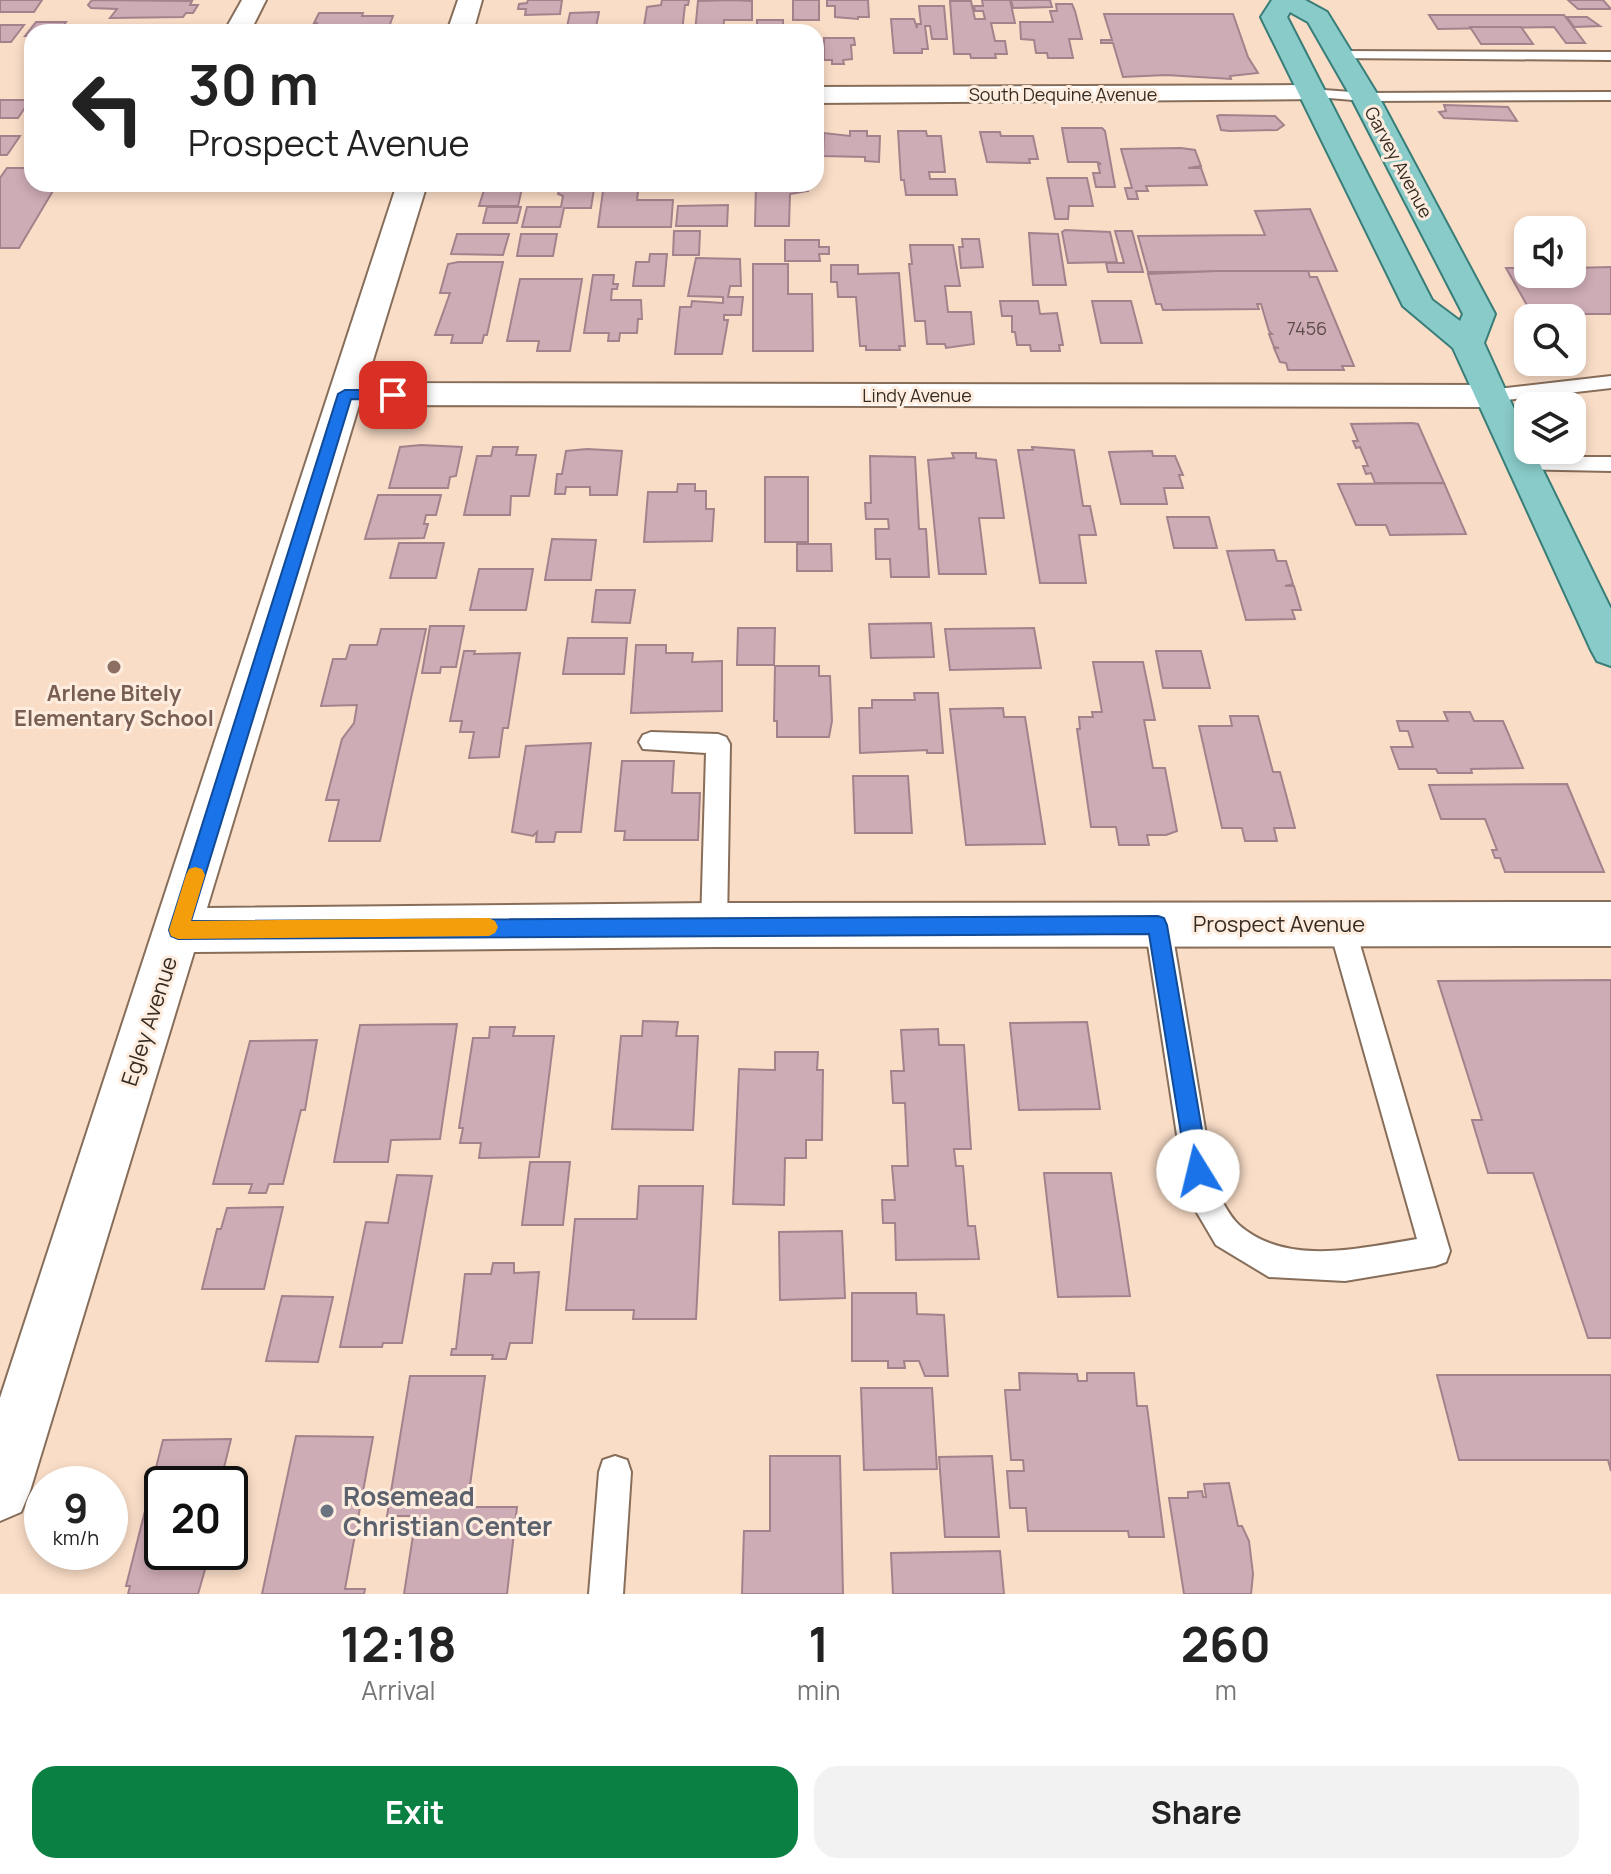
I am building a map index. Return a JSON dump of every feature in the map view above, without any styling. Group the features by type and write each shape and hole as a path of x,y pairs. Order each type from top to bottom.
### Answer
{"main road":[{"name":"Garvey Avenue","path":"1467,343 1479,314 1365,97 1318,17 1285,0 1274,17 1419,306 1467,343 1514,445"},
{"name":"Garvey Avenue","path":"1524,464 1611,650"}],"street":[{"path":"241,24 254,0"},
{"path":"462,24 470,0"},
{"name":"South Dequine Avenue","path":"824,95 1310,93"},
{"name":"Egley Avenue","path":"0,1491 409,192"},
{"name":"Lindy Avenue","path":"345,394 1489,396"},
{"name":"Prospect Avenue","path":"178,930 714,925 1611,924"}],"lane":[{"path":"1340,55 1611,56"},
{"path":"1310,93 1365,97 1611,96"},
{"path":"1489,396 1611,382"},
{"path":"1586,464 1611,464"},
{"path":"651,742 718,744 714,925"},
{"path":"1158,925 1201,1194 1227,1234 1269,1262 1345,1266 1435,1251 1341,924"},
{"path":"606,1594 615,1472"}],"building":[{"path":"0,0 42,0 34,12 0,12"},
{"path":"92,0 192,1 190,5 198,5 193,13 186,13 183,17 110,18 117,9 91,8 88,5"},
{"path":"528,0 562,0 560,14 525,15 526,9 518,9 519,4"},
{"path":"662,0 689,0 685,5 683,24 644,24 647,7 661,5"},
{"path":"793,0 819,0 819,20 793,20"},
{"path":"827,0 868,0 869,17 835,17 835,6 827,6"},
{"path":"982,0 1010,0 1015,23 991,23 995,41 1005,41 1007,54 995,54 996,58 971,58 970,54 954,54 950,1 971,1 975,19 985,19 983,11 975,11 974,6 983,6"},
{"path":"1011,0 1050,0 1052,7 1013,8"},
{"path":"1568,0 1603,0 1611,9 1578,9"},
{"path":"698,1 752,1 752,20 696,24"},
{"path":"1056,4 1072,4 1075,11 1082,39 1069,39 1073,58 1048,58 1047,53 1036,53 1034,40 1021,39 1020,22 1053,22 1050,11 1057,11"},
{"path":"919,6 944,6 947,39 932,39 930,26 925,26 928,49 922,49 922,53 894,53 891,19 914,19 917,28 917,24 921,24"},
{"path":"599,12 597,24 568,24 570,13"},
{"path":"319,13 393,16 390,24 314,23"},
{"path":"1104,14 1233,14 1248,57 1258,73 1230,76 1231,79 1166,75 1123,77 1113,43 1101,43 1101,40 1112,40"},
{"path":"1429,15 1564,15 1585,43 1566,43 1554,27 1438,29"},
{"path":"1567,17 1587,17 1600,26 1574,27"},
{"path":"757,20 783,20 783,24 757,24"},
{"path":"36,22 66,22 65,24 34,24"},
{"path":"0,25 24,25 11,42 0,42"},
{"path":"1470,27 1521,27 1533,44 1481,44"},
{"path":"824,38 854,38 852,59 843,60 844,64 824,60"},
{"path":"0,100 24,100 24,109 18,118 0,118"},
{"path":"1444,105 1508,107 1517,121 1444,118 1439,112 1446,111"},
{"path":"1217,116 1275,116 1284,125 1277,130 1221,130"},
{"path":"1062,128 1102,128 1105,131 1115,187 1096,187 1093,173 1100,173 1098,164 1101,164 1068,162"},
{"path":"850,131 867,131 867,136 880,136 879,162 865,161 865,157 824,156 824,133 850,136"},
{"path":"898,131 926,131 927,136 941,136 945,172 929,172 930,179 955,179 957,195 906,195 904,180 901,180"},
{"path":"980,132 1000,132 1001,136 1033,136 1038,159 1029,159 1030,163 987,162"},
{"path":"0,136 20,136 7,155 0,155"},
{"path":"1121,149 1195,150 1201,166 1188,168 1201,168 1207,185 1146,186 1148,191 1136,191 1138,199 1128,199 1125,188 1132,188"},
{"path":"7,168 24,168 24,192 52,192 19,248 0,248 0,178"},
{"path":"1047,178 1087,178 1093,206 1069,206 1068,219 1055,219"},
{"path":"483,192 521,192 518,206 479,206"},
{"path":"594,192 591,208 564,208 560,227 522,227 527,207 561,207 563,196 558,194"},
{"path":"603,192 638,192 637,200 673,200 671,227 598,227"},
{"path":"756,192 802,192 790,194 789,226 755,226"},
{"path":"728,205 727,226 676,226 678,206"},
{"path":"487,207 521,207 517,223 483,223"},
{"path":"1310,209 1337,271 1148,272 1138,236 1265,235 1255,211"},
{"path":"674,231 700,231 699,255 673,255"},
{"path":"1115,231 1132,231 1143,272 1108,272 1106,263 1124,263"},
{"path":"1062,232 1110,232 1117,262 1068,263"},
{"path":"1029,233 1058,234 1066,285 1033,285"},
{"path":"457,234 509,234 503,255 451,254"},
{"path":"521,234 557,234 553,256 517,256"},
{"path":"962,239 979,239 983,267 961,268 959,247 963,247"},
{"path":"785,240 819,240 819,247 829,247 829,254 819,254 820,261 785,261"},
{"path":"910,245 953,245 960,286 945,286 948,312 971,312 974,344 946,348 945,344 927,344 925,321 915,321"},
{"path":"650,254 667,254 664,286 633,286 636,262 649,262"},
{"path":"696,258 740,259 741,286 730,286 728,297 743,297 741,315 724,315 724,320 728,320 722,354 675,354 680,307 691,307 692,301 723,303 723,297 688,296"},
{"path":"503,262 487,335 484,335 482,343 451,343 453,335 435,335 450,293 440,293 448,264"},
{"path":"753,264 788,264 788,294 812,294 813,351 753,351"},
{"path":"831,265 858,265 858,274 899,273 905,346 899,346 900,350 866,350 866,346 860,346 856,297 838,297 837,282 831,282"},
{"path":"1611,267 1611,314 1586,314 1586,304 1526,304 1517,288 1586,288 1586,268"},
{"path":"1506,268 1514,268 1514,282"},
{"path":"1308,271 1310,277 1317,277 1354,366 1342,366 1344,370 1288,370 1286,363 1280,362 1274,348 1279,348 1274,347 1261,304 1257,304 1259,309 1163,310 1161,304 1156,304 1148,274"},
{"path":"593,275 614,275 613,284 618,284 617,289 612,289 611,300 641,300 642,319 638,319 637,333 620,333 619,341 608,341 609,333 584,333"},
{"path":"520,279 582,279 570,351 537,351 539,341 507,341"},
{"path":"1000,301 1038,301 1040,314 1057,313 1063,345 1059,345 1060,351 1031,351 1030,345 1017,345 1015,332 1012,332 1012,316 1002,316"},
{"path":"1092,301 1131,301 1142,343 1101,343"},
{"path":"1351,424 1418,424 1444,483 1375,483 1371,473 1366,474 1363,466 1368,466 1360,447 1356,448 1353,441 1358,441"},
{"path":"400,447 462,447 456,476 450,477 448,488 389,488"},
{"path":"493,447 518,447 516,455 536,455 529,496 511,496 510,515 464,515 477,456 491,456"},
{"path":"1032,447 1074,450 1083,506 1090,506 1096,535 1079,535 1086,583 1040,583 1018,450 1033,450"},
{"path":"566,451 622,451 617,495 590,495 590,487 566,487 565,494 555,494 557,474 562,474"},
{"path":"1152,451 1153,456 1175,456 1183,475 1179,475 1183,488 1164,488 1167,504 1121,504 1109,452"},
{"path":"952,453 976,453 976,458 996,460 1004,518 979,518 986,574 939,574 928,460 954,458"},
{"path":"870,456 915,457 919,529 926,529 929,577 891,577 890,559 876,559 875,529 889,529 888,519 866,519 865,503 871,503"},
{"path":"765,477 808,477 808,542 765,542"},
{"path":"1444,483 1466,534 1390,535 1386,525 1356,525 1338,484"},
{"path":"678,484 695,484 695,491 706,491 706,509 714,509 712,541 644,542 648,492 677,492"},
{"path":"378,495 441,495 436,515 426,515 424,524 428,524 424,538 365,539"},
{"path":"1167,517 1209,517 1217,548 1174,548"},
{"path":"552,539 596,540 591,580 545,580"},
{"path":"399,543 444,543 436,578 390,578"},
{"path":"797,544 831,544 832,571 797,571"},
{"path":"1274,550 1277,561 1286,561 1293,584 1285,586 1294,586 1301,610 1292,610 1295,619 1246,620 1227,551"},
{"path":"479,569 533,569 526,610 470,610"},
{"path":"596,590 635,590 630,623 592,622"},
{"path":"931,623 934,657 871,658 869,624"},
{"path":"430,626 464,626 456,667 441,667 440,673 422,673"},
{"path":"738,628 775,628 774,665 737,665"},
{"path":"1034,628 1041,668 950,670 945,629"},
{"path":"381,629 426,629 380,841 329,841 339,800 326,800 342,739 354,723 357,705 321,706 333,659 346,659 350,645 377,645"},
{"path":"568,638 627,638 624,674 563,674"},
{"path":"636,645 666,645 666,653 693,653 692,662 722,661 722,711 631,713"},
{"path":"464,651 475,651 474,654 520,653 508,728 503,728 499,757 469,758 474,732 460,732 462,721 450,721"},
{"path":"1156,651 1201,651 1210,688 1163,688"},
{"path":"1093,662 1143,662 1155,720 1144,720 1153,768 1165,768 1177,831 1166,835 1147,835 1149,845 1119,845 1116,827 1091,827 1077,729 1080,729 1079,717 1093,717 1092,712 1102,712"},
{"path":"775,666 819,666 819,676 830,676 832,721 829,737 777,737 777,721 774,721"},
{"path":"914,693 938,693 943,753 927,753 927,750 860,753 859,708 872,708 872,700 915,700"},
{"path":"1003,708 1004,717 1025,717 1045,844 966,845 950,709"},
{"path":"1444,712 1470,712 1474,721 1503,721 1523,768 1471,769 1472,773 1399,769 1391,747 1413,747 1408,731 1400,731 1397,721 1448,721"},
{"path":"1230,716 1258,716 1273,772 1280,772 1295,828 1274,828 1277,841 1245,841 1242,828 1222,828 1199,726 1232,726"},
{"path":"591,743 581,832 556,832 554,842 536,842 537,832 533,836 512,832 526,746"},
{"path":"622,761 674,761 672,793 700,793 698,840 624,840 625,831 615,831"},
{"path":"853,776 908,776 912,833 855,833"},
{"path":"1567,784 1604,872 1505,872 1500,858 1495,858 1492,850 1497,850 1485,819 1441,819 1429,785"},
{"path":"1611,980 1611,1338 1588,1338 1533,1173 1488,1173 1472,1120 1482,1120 1438,981"},
{"path":"643,1021 678,1022 676,1036 698,1036 693,1130 612,1129 621,1036 642,1036"},
{"path":"1087,1022 1100,1109 1019,1110 1010,1023"},
{"path":"457,1024 440,1139 391,1140 388,1162 334,1162 360,1025"},
{"path":"490,1027 515,1027 513,1036 554,1036 539,1157 479,1158 481,1143 460,1143 463,1128 459,1128 473,1038 489,1038"},
{"path":"938,1029 939,1045 964,1045 971,1149 954,1149 956,1166 963,1166 968,1226 975,1226 979,1259 896,1260 895,1223 883,1223 882,1200 895,1200 892,1166 908,1166 905,1103 893,1103 891,1071 904,1071 901,1030"},
{"path":"317,1040 305,1110 301,1110 283,1184 269,1184 266,1193 249,1193 252,1184 213,1184 250,1041"},
{"path":"775,1052 818,1052 817,1070 823,1070 822,1140 806,1140 806,1158 785,1158 784,1205 733,1204 739,1069 775,1070"},
{"path":"530,1162 570,1162 563,1225 522,1225"},
{"path":"1044,1173 1111,1173 1130,1296 1058,1297"},
{"path":"397,1175 432,1176 402,1343 383,1343 382,1347 340,1347 366,1222 388,1223"},
{"path":"639,1186 703,1186 696,1319 633,1319 634,1310 566,1310 575,1219 637,1219"},
{"path":"283,1207 264,1289 202,1289 217,1229 221,1229 227,1208"},
{"path":"842,1231 845,1298 780,1300 779,1232"},
{"path":"493,1263 514,1263 514,1273 539,1272 532,1343 510,1343 506,1359 492,1359 493,1355 451,1355 452,1349 456,1349 465,1274 491,1274"},
{"path":"852,1293 916,1293 917,1314 944,1315 948,1376 925,1376 919,1361 904,1361 905,1368 888,1368 888,1361 852,1361"},
{"path":"282,1296 333,1297 318,1362 266,1361"},
{"path":"1019,1373 1077,1374 1078,1381 1087,1381 1087,1373 1134,1373 1137,1406 1147,1406 1164,1537 1129,1537 1128,1531 1028,1531 1026,1508 1010,1508 1007,1471 1024,1471 1023,1460 1011,1460 1005,1390 1020,1390"},
{"path":"1437,1375 1611,1375 1611,1471 1608,1460 1459,1460"},
{"path":"410,1376 485,1376 467,1507 517,1507 507,1594 404,1594 416,1516 387,1516"},
{"path":"861,1388 932,1388 937,1469 864,1470"},
{"path":"296,1436 373,1437 345,1589 365,1589 364,1594 262,1594"},
{"path":"231,1439 224,1466 156,1466 163,1440"},
{"path":"770,1456 840,1456 843,1594 742,1594 744,1531 770,1531"},
{"path":"992,1456 999,1537 945,1537 939,1457"},
{"path":"1229,1483 1238,1526 1242,1526 1249,1541 1253,1574 1251,1594 1184,1594 1169,1498 1188,1498 1188,1492 1202,1491 1203,1497 1206,1497 1204,1484"},
{"path":"144,1515 144,1570 205,1570 198,1594 128,1594 130,1586 126,1586"},
{"path":"1000,1551 1004,1594 893,1594 891,1553"}],"slow traffic":[{"path":"195,875 178,930 489,927"}],"place":[{"name":"Arlene Bitely Elementary School","path":"114,667"},
{"name":"Rosemead Christian Center","path":"327,1511"}],"route":[{"path":"393,395 345,394 178,930 1158,925 1198,1171"}]}
